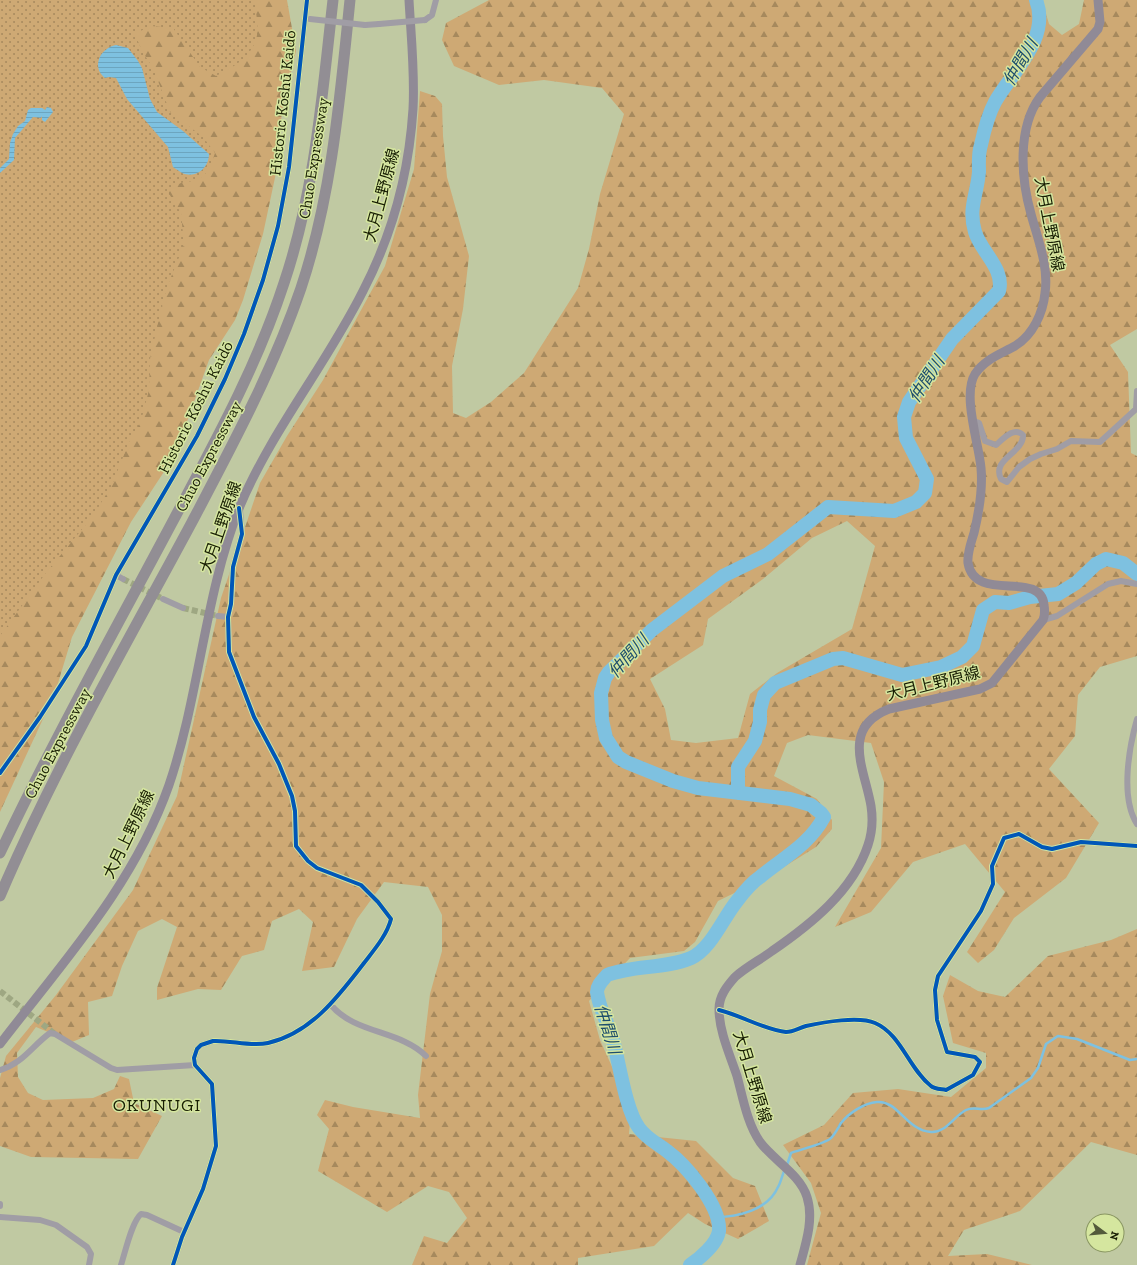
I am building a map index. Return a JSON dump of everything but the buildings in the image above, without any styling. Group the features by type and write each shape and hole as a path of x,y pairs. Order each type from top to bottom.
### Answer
{"highway":[{"name":"Chuo Expressway","path":"0,853 47,759 219,434 271,322 296,245 306,203 320,120 333,0"},
{"name":"Chuo Expressway","path":"0,896 57,775 241,428 273,362 288,324 311,255 323,210 336,128 350,0"}],"main road":[{"name":"大月上野原線","path":"0,1044 106,907 136,859 159,809 178,757 194,692 209,609 222,559 239,508 260,464 363,292 384,245 394,218 405,173 413,107 413,68 409,0"},
{"name":"大月上野原線","path":"800,1265 808,1233 810,1216 806,1195 796,1179 769,1153 754,1133 724,1034 719,1010 722,996 735,977 813,921 828,906 859,866 868,844 872,825 871,806 859,752 860,738 868,722 888,709 980,689 992,683 1044,617 1044,602 1042,597 1033,589 987,584 979,580 970,571 968,553 979,511 982,483 970,390 975,374 986,361 1022,341 1033,328 1042,308 1045,295 1046,273 1026,194 1024,153 1026,132 1033,106 1098,29 1100,22 1098,0"}],"street":[{"path":"306,0 307,18"},
{"name":"Historic Kōshū Kaidō","path":"0,773 40,718 86,646 116,575 197,436 241,342 263,280 278,226 289,167 307,18 366,25 425,20 432,15 436,0"},
{"path":"974,421 980,423 985,441 996,445 1009,434 1020,432 1023,435 1021,443 1001,463 999,469 1001,479 1007,482 1019,467 1030,459 1057,449 1071,441 1100,442 1136,409 1137,391"},
{"path":"173,1265 184,1232 203,1189 216,1146 212,1084 195,1065 195,1054 197,1049 206,1043 218,1040 256,1044 268,1043 298,1031 331,1005 376,948 389,926 390,919 378,902 361,885 317,868 308,861 296,846 295,811 292,796 279,764 254,717 233,666 229,652 228,617 231,604 233,567 242,534 239,508"},
{"path":"116,575 123,579"},
{"path":"1044,617 1056,616 1108,584 1121,581 1137,584"},
{"path":"163,599 183,608"},
{"path":"218,616 228,617"},
{"path":"1137,720 1130,746 1128,786 1133,818 1137,824"},
{"path":"719,1010 788,1032 840,1020 863,1020 875,1023 890,1032 911,1065 932,1087 946,1090 973,1075 980,1062 975,1057 946,1052 937,1020 935,990 938,976 981,911 993,884 992,866 1004,838 1019,834 1042,847 1052,849 1081,842 1137,846"},
{"path":"331,1005 338,1013 354,1022 416,1046 426,1056"},
{"path":"0,1070 9,1067 22,1059 50,1033 55,1034 111,1068 117,1070 195,1065"},
{"path":"121,1265 131,1238 132,1226 141,1214 147,1215 184,1232"},
{"path":"0,1217 40,1220 56,1225 87,1247 90,1254 89,1265"}],"green space":[{"path":"0,0 272,0 239,213 0,734"},
{"path":"255,0 287,0 296,51 282,111 276,173 263,234 243,300 235,320 209,360 175,455 131,522 72,637 55,693 0,812 0,636 45,574 93,516 112,485 129,442 141,421 149,390 150,359 160,314 167,287 184,245 181,213 168,192 180,183 195,180 203,176 215,153 203,137 170,112 153,68 142,51 135,34 150,26 173,28 200,67 216,76 236,65 252,49 257,35"},
{"path":"489,0 1042,0 1049,24 1062,35 1079,24 1084,0 1137,0 1137,329 1110,345 1128,372 1131,453 1137,456 1137,656 1100,667 1078,695 1075,736 1049,769 1099,823 1066,878 1014,918 994,950 978,963 967,952 1005,892 965,844 913,862 871,912 835,927 881,848 884,782 871,743 808,735 787,743 774,776 817,799 832,820 832,829 816,847 771,875 718,901 695,942 684,951 630,958 589,1001 600,1040 631,1109 629,1134 696,1141 733,1178 755,1186 769,1221 738,1239 705,1224 688,1213 654,1246 578,1258 578,1265 412,1265 424,1236 447,1243 467,1218 449,1192 428,1186 387,1212 318,1171 329,1129 317,1115 325,1100 353,1107 420,1118 418,1095 430,994 442,951 442,915 428,887 384,882 357,919 334,967 302,971 313,922 299,909 272,921 264,950 242,956 221,990 198,989 157,1000 157,988 177,927 162,919 138,931 122,966 112,996 88,1002 89,1035 72,1042 36,1027 17,1053 18,1077 28,1093 43,1100 93,1098 114,1089 120,1076 129,1079 134,1103 162,1116 138,1159 31,1157 0,1146 0,1078 6,1056 56,995 133,890 177,796 221,598 260,483 287,436 323,380 385,266 414,169 420,91 435,96 442,104 447,177 469,256 463,309 452,366 453,413 466,418 491,402 524,373 578,288 589,249 600,194 624,114 602,88 544,80 499,85 454,66 442,40 446,23","holes":["847,521 875,546 852,629 777,673 750,694 738,738 696,743 671,740 665,709 650,679 703,645 708,619 763,579 812,538"]},
{"path":"1137,929 1137,1155 1091,1142 1020,1211 964,1230 948,1256 987,1254 1032,1265 807,1265 821,1213 811,1183 783,1145 824,1125 853,1093 898,1089 951,1097 986,1068 986,1053 953,1043 943,996 950,975 978,991 1005,997 1048,956 1111,940"}],"water":[{"path":"116,45 128,48 138,61 142,68 150,99 157,112 183,131 209,154 207,164 201,171 192,175 182,173 173,167 168,147 127,99 116,78 105,78 101,74 98,64 99,58 106,50"},
{"path":"47,107 51,108 53,112 45,122 42,120 42,116 41,118 33,117 15,138 14,160 0,173 0,168 9,159 10,143 13,134 18,126 25,121 28,110 31,108 42,108 45,110"}],"waterway":[{"name":"仲間川","path":"690,1265 712,1246 718,1236 718,1221 708,1198 692,1176 675,1157 645,1135 634,1120 626,1097 612,1036 599,1004 597,989 607,975 628,970 671,964 691,958 698,954 711,940 747,888 811,836 824,817 811,805 790,799 698,788 673,781 626,762 618,757 606,738 602,720 601,693 605,678 609,672 652,630 723,576 768,554 828,507 894,511 916,502 925,493 927,479 906,438 904,417 909,402 952,339 999,291 999,275 978,239 973,223 972,216 979,172 979,152 986,123 995,102 1028,54 1034,41 1038,28 1039,14 1036,0"},
{"path":"738,793 738,767 755,741 760,722 760,710 764,695 775,683 833,659 843,658 902,675 941,667 962,657 973,646 983,610 995,602 1009,603 1030,597 1058,594 1076,583 1096,564 1106,559 1123,563 1137,574"},
{"path":"787,1165 791,1153 828,1140 834,1135 841,1123 848,1116 867,1104 877,1102 891,1106 915,1126 922,1130 931,1132 936,1132 946,1127 966,1110 972,1108 989,1108 1031,1078 1038,1068 1046,1044 1058,1036 1077,1039 1130,1060 1137,1059"},
{"path":"716,1217 743,1214 760,1207 773,1195 779,1185 785,1169"}],"tunnel":[{"path":"123,579 163,599"},
{"path":"183,608 218,616"},
{"path":"0,991 55,1034"}],"cycle path":[{"path":"0,773 40,717 86,646 116,575 197,436 225,379 244,334 263,280 278,226 289,167 307,0"},
{"path":"173,1265 182,1237 203,1189 216,1146 212,1084 195,1065 194,1058 197,1049 201,1045 213,1041 227,1041 247,1044 268,1043 297,1031 334,1001 380,942 391,919 378,902 361,885 317,868 308,861 296,846 295,811 292,796 279,764 254,717 229,652 228,617 231,604 233,567 242,534 239,508"},
{"path":"719,1010 778,1031 786,1032 794,1031 806,1026 841,1020 860,1020 875,1023 892,1035 923,1079 932,1087 946,1090 973,1075 980,1062 975,1057 947,1052 937,1020 935,990 938,976 981,911 993,884 992,866 1004,838 1019,834 1042,847 1052,849 1081,842 1137,846"}],"district":[{"name":"OKUNUGI","path":"157,1105"}]}
